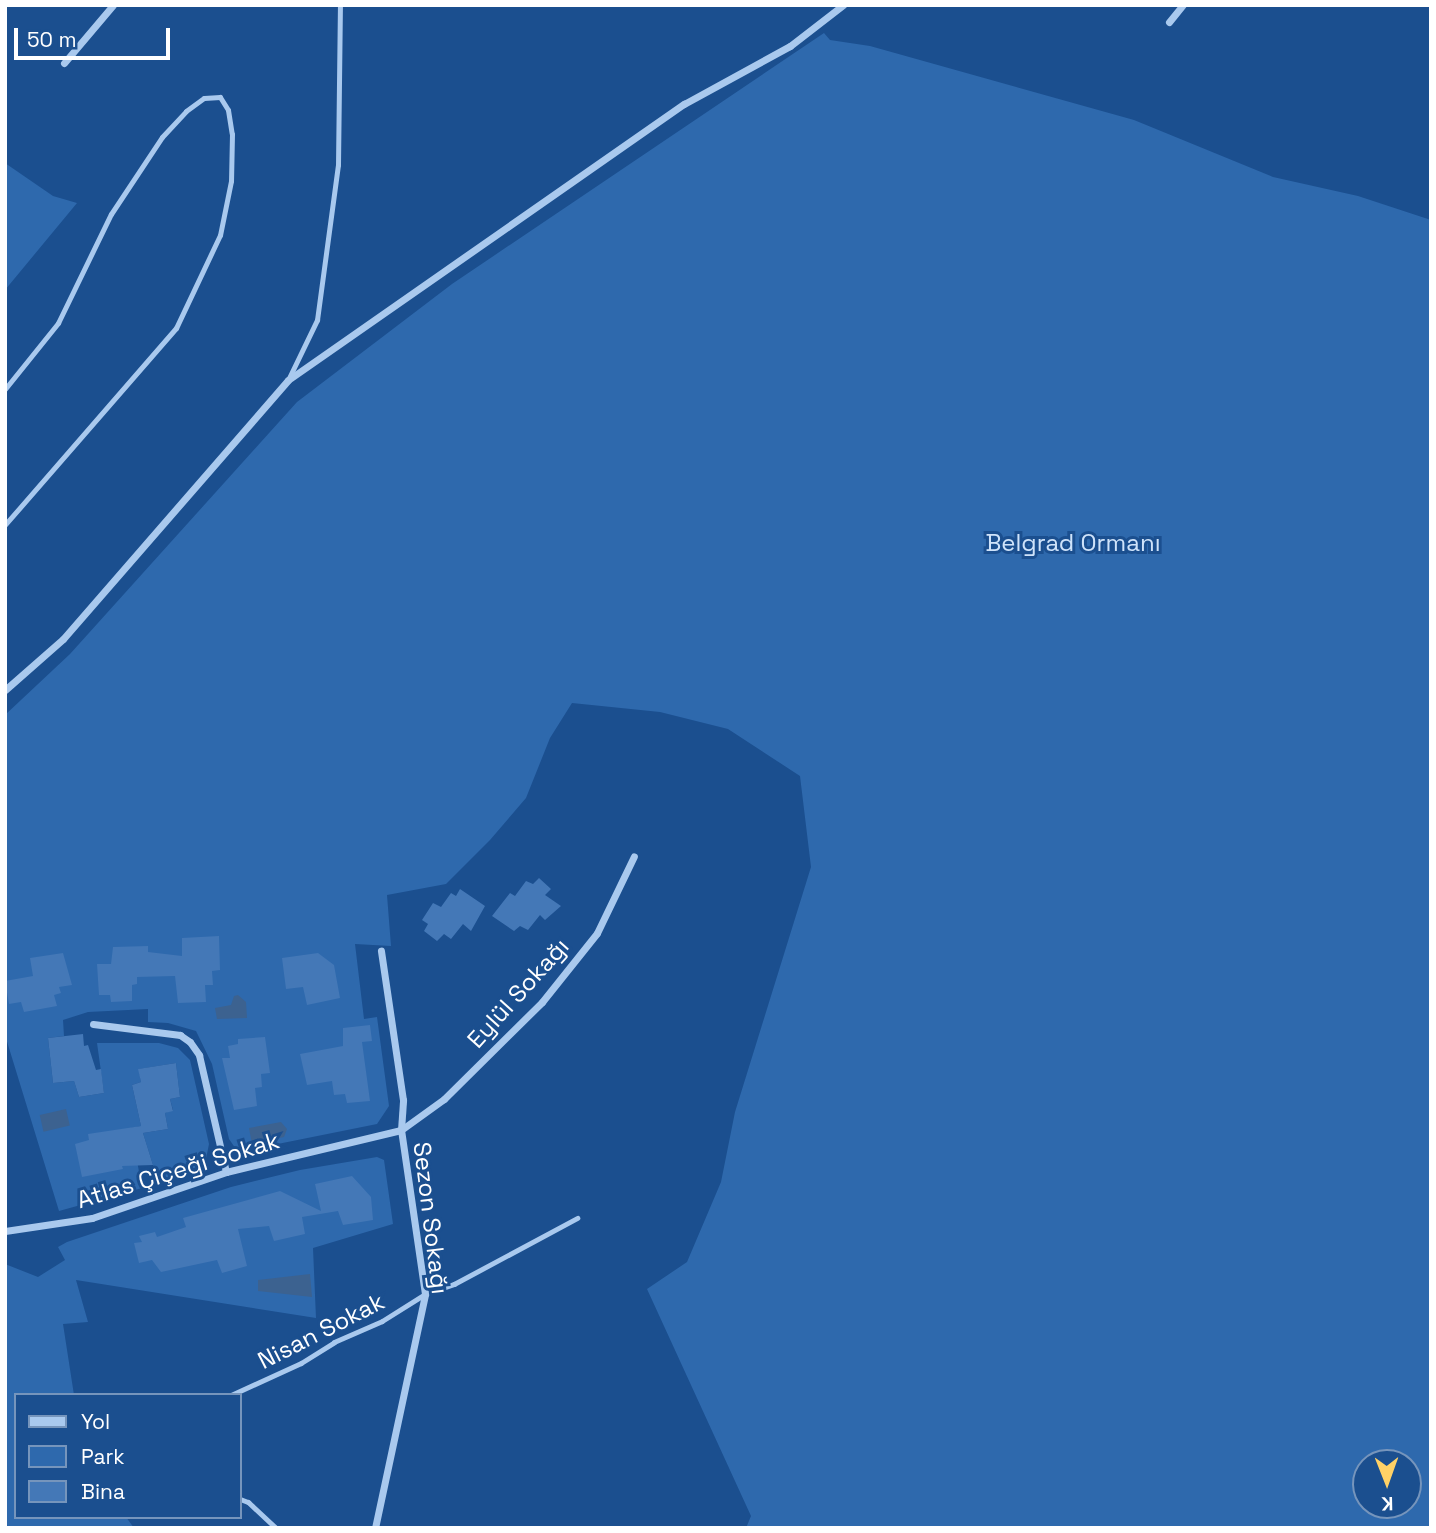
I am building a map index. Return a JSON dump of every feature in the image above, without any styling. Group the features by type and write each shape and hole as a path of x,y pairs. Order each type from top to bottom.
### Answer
{"street":[{"path":"64,63 113,5"},
{"path":"5,690 63,639 288,380 684,104 790,46 843,5"},
{"path":"1169,22 1183,5"},
{"name":"Eylül Sokağı","path":"401,1130 444,1099 542,1002 597,933 634,856"},
{"name":"Sezon Sokağı","path":"375,1528 425,1294 401,1130 403,1100 381,951"},
{"path":"93,1024 180,1035 190,1042 199,1055 226,1172"},
{"name":"Atlas Çiçeği Sokak","path":"5,1231 92,1218 226,1172 401,1130"}],"lane":[{"path":"288,380 317,320 338,166 340,5"},
{"path":"5,388 58,323 111,214 162,137 186,111 204,98 220,97 228,110 232,134 231,181 220,235 176,328 5,525"},
{"name":"Nisan Sokak","path":"235,1393 301,1363 334,1342 382,1321 425,1294 454,1284 577,1218"},
{"path":"242,1500 248,1502 276,1528"}],"green space":[{"name":"Belgrad Ormanı","path":"824,33 830,40 870,46 1134,120 1273,177 1358,196 1431,220 1431,1528 746,1528 751,1516 647,1289 687,1262 721,1182 735,1112 811,867 800,776 728,729 660,712 572,703 550,738 526,798 490,840 446,884 387,895 391,946 355,944 364,1019 377,1017 389,1106 377,1124 238,1152 229,1139 212,1064 196,1031 168,1023 148,1022 148,1009 88,1012 63,1020 64,1036 48,1038 53,1083 74,1081 79,1097 104,1093 97,1043 159,1043 178,1048 190,1060 209,1144 205,1164 158,1181 143,1133 168,1129 165,1113 173,1110 170,1099 180,1097 176,1063 139,1069 141,1082 132,1085 141,1126 131,1128 142,1188 59,1211 5,1035 5,715 70,654 297,402 452,284"},
{"path":"5,163 53,196 77,203 5,290"},
{"path":"377,1157 384,1160 393,1224 313,1248 316,1318 76,1280 88,1322 63,1324 74,1393 14,1393 14,1519 127,1519 134,1528 5,1528 5,1264 38,1277 65,1260 58,1247 67,1242 231,1187 300,1170"}],"shaded area":[{"path":"238,995 246,1002 247,1018 217,1019 215,1008 231,1005 234,996"},
{"path":"66,1109 70,1126 44,1132 40,1115"},
{"path":"281,1122 287,1129 284,1137 252,1144 249,1128"},
{"path":"310,1274 312,1297 258,1291 258,1280"}],"building":[{"path":"539,878 551,889 545,895 561,906 545,920 540,915 528,930 520,926 514,931 492,916 510,893 515,896 526,881 533,884"},
{"path":"460,889 485,906 471,931 463,924 451,939 444,934 437,941 424,931 428,924 422,920 433,903 441,907 451,893 456,896"},
{"path":"219,936 220,970 212,971 213,985 205,985 206,1002 178,1003 175,976 137,977 137,984 132,985 132,1001 111,1002 110,995 99,995 97,964 111,964 113,947 148,946 148,952 182,956 182,938"},
{"path":"63,953 72,985 59,987 61,993 54,995 57,1006 24,1012 21,1002 9,1004 5,981 33,976 30,958"},
{"path":"318,953 334,965 340,998 307,1005 303,987 286,989 282,958"},
{"path":"370,1025 372,1041 362,1042 370,1101 347,1103 345,1094 334,1095 332,1081 307,1085 300,1054 343,1046 343,1028"},
{"path":"83,1034 84,1046 88,1045 96,1070 101,1069 104,1093 79,1097 74,1081 53,1083 48,1038"},
{"path":"265,1037 270,1073 261,1074 262,1087 255,1088 257,1106 234,1110 222,1058 230,1058 228,1046 238,1044 238,1039"},
{"path":"176,1063 180,1097 170,1099 173,1111 165,1113 168,1129 143,1133 153,1165 122,1166 123,1169 82,1177 75,1144 89,1140 88,1134 141,1126 132,1085 141,1082 138,1069"},
{"path":"352,1176 371,1197 373,1220 343,1225 338,1211 302,1217 305,1234 274,1241 269,1226 238,1229 247,1266 222,1273 217,1260 161,1272 152,1260 139,1263 134,1243 142,1242 139,1236 155,1232 157,1237 186,1227 183,1218 280,1191 321,1211 315,1184"}]}
